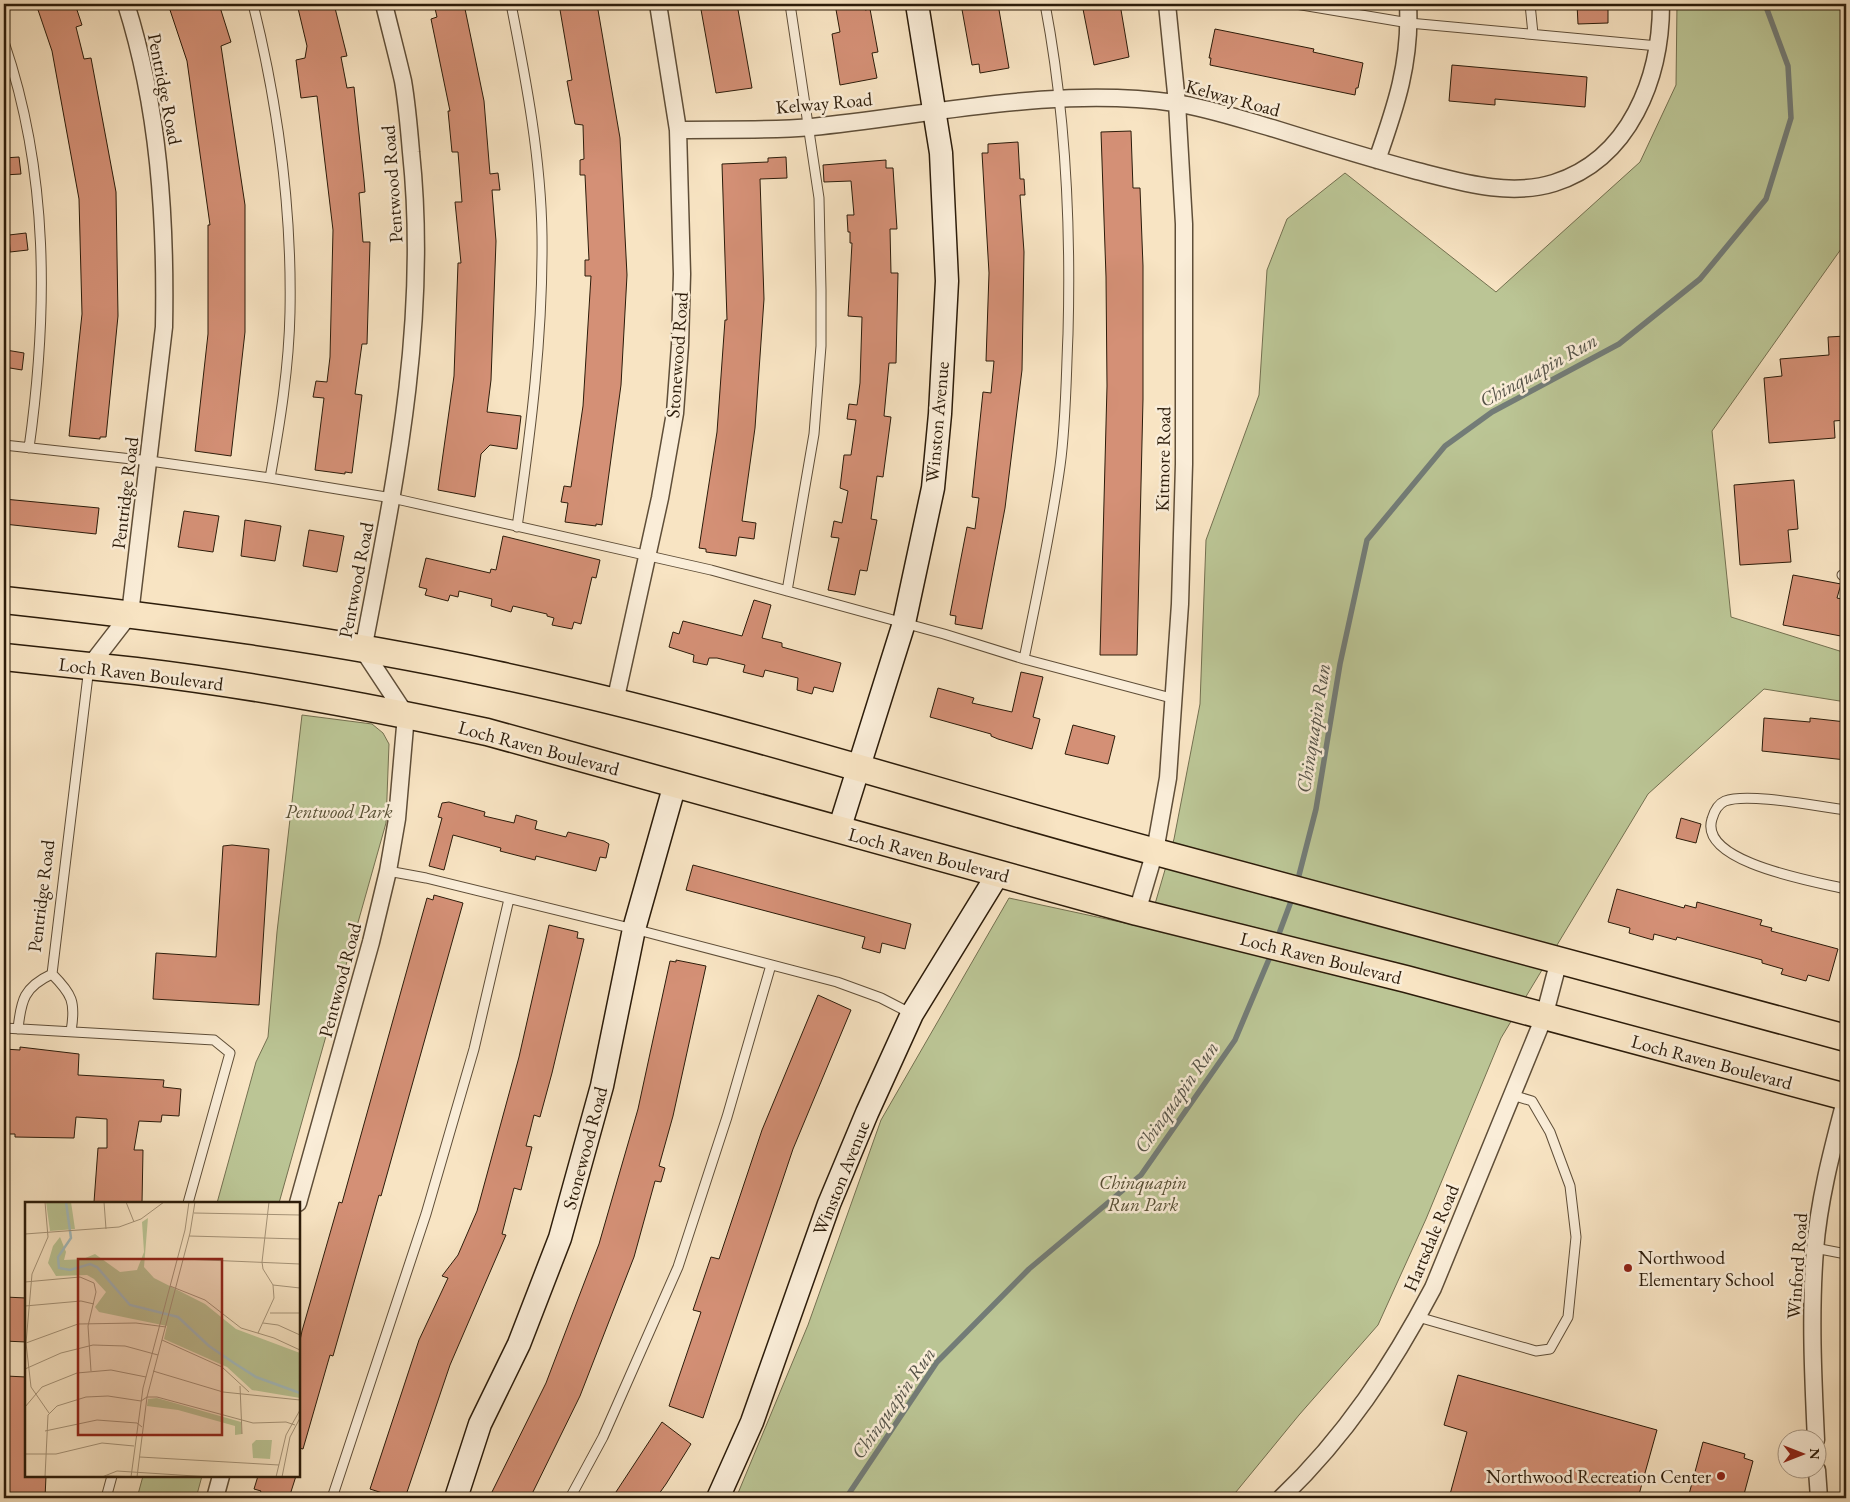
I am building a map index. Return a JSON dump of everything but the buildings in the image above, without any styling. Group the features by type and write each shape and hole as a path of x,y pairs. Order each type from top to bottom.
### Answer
{"main road":[{"path":"4,600 130,614 284,635 491,673 615,702 859,766 1155,852 1418,921 1846,1038"},
{"name":"Loch Raven Boulevard","path":"4,657 136,671 276,691 406,714 487,732 1137,912 1406,979 1846,1097"}],"street":[{"name":"Pentridge Road","path":"126,4 149,101 162,199 164,327 150,461 130,614"},
{"name":"Pentwood Road","path":"298,1202 327,1104 388,871 397,819 406,714 363,650 392,498 411,371 416,308 417,245 414,176 403,81 384,4"},
{"name":"Stonewood Road","path":"615,702 647,556 675,413 680,355 682,274 678,130 658,4"},
{"name":"Winston Avenue","path":"839,830 904,623 932,488 940,414 947,281 942,153 917,4"},
{"name":"Kitmore Road","path":"1137,912 1155,852 1168,778 1175,699 1184,464 1184,224 1177,103 1167,4"},
{"path":"1377,160 1404,77 1409,23 1408,4"},
{"name":"Kelway Road","path":"678,130 810,127 936,111 1061,100 1118,99 1177,103 1215,111 1450,180 1496,188 1529,189 1578,174 1594,164 1614,144 1646,95 1655,68 1661,8"},
{"path":"89,667 130,614"},
{"name":"Stonewood Road","path":"456,1498 480,1424 519,1344 560,1238 600,1095 634,929 675,784"},
{"name":"Winston Avenue","path":"718,1498 752,1422 829,1204 912,1014 998,874"},
{"name":"Hartsdale Road","path":"1281,1498 1332,1445 1358,1413 1383,1377 1433,1288 1544,1017 1559,960"},
{"name":"Winford Road","path":"1816,1430 1813,1319 1815,1248 1828,1172 1846,1097"},
{"path":"215,1498 221,1477"},
{"path":"1818,1480 1819,1498"}],"lane":[{"path":"253,4 278,116 290,242 290,314 286,374 270,478"},
{"path":"511,4 525,76 535,146 542,234 540,320 532,417 517,527"},
{"path":"787,592 814,434 821,346 819,198 810,127 790,4"},
{"path":"1024,659 1050,533 1061,464 1065,407 1069,221 1061,100 1045,4"},
{"path":"1296,4 1409,23 1658,46"},
{"path":"1530,4 1533,34"},
{"path":"4,42 13,68 30,143 43,269 41,339 29,448"},
{"path":"4,445 150,461 392,498 711,570 904,623 1024,659 1175,699"},
{"name":"Pentridge Road","path":"52,974 89,667"},
{"path":"1846,810 1743,799 1724,802 1715,811 1711,823 1714,836 1723,848 1742,860 1763,868 1846,889"},
{"path":"388,871 426,878 634,929 837,982 881,998 912,1014"},
{"path":"332,1498 426,1214 474,1049 508,899"},
{"path":"570,1498 603,1437 678,1268 727,1117 770,965"},
{"path":"18,1029 20,1007 28,990 38,981 52,974 68,991 73,1004 72,1030"},
{"path":"4,1028 72,1030 214,1040 230,1053 188,1202"},
{"path":"1418,1317 1536,1351 1550,1349 1568,1317 1576,1237 1570,1186 1550,1132 1532,1101 1512,1095"},
{"path":"1815,1248 1846,1254"},
{"path":"106,1498 112,1477"}],"green space":[{"name":"Chinquapin Run Park","path":"1677,4 1840,4 1846,51 1846,242 1712,431 1731,617 1846,653 1846,702 1764,689 1648,794 1501,1038 1426,1219 1378,1325 1299,1415 1231,1498 736,1498 808,1325 881,1120 1009,898 1148,928 1174,839 1200,704 1206,540 1259,395 1267,270 1287,219 1345,173 1496,292 1640,162 1676,85"},
{"name":"Pentwood Park","path":"302,715 372,724 383,733 389,744 386,823 279,1202 217,1202 256,1062 268,1037 277,932"},
{"path":"143,1477 202,1477 196,1498 137,1498"}],"waterway":[{"name":"Chinquapin Run","path":"1297,883 1316,809 1340,664 1367,540 1445,446 1492,412 1619,344 1700,279 1766,199 1791,118 1788,66 1765,4"},
{"name":"Chinquapin Run","path":"1277,939 1293,896"},
{"name":"Chinquapin Run","path":"846,1498 937,1362 1029,1269 1141,1175 1235,1040 1272,952"}],"place":[{"name":"Northwood Elementary School","path":"1628,1268"},
{"name":"Northwood Recreation Center","path":"1721,1476"}]}
